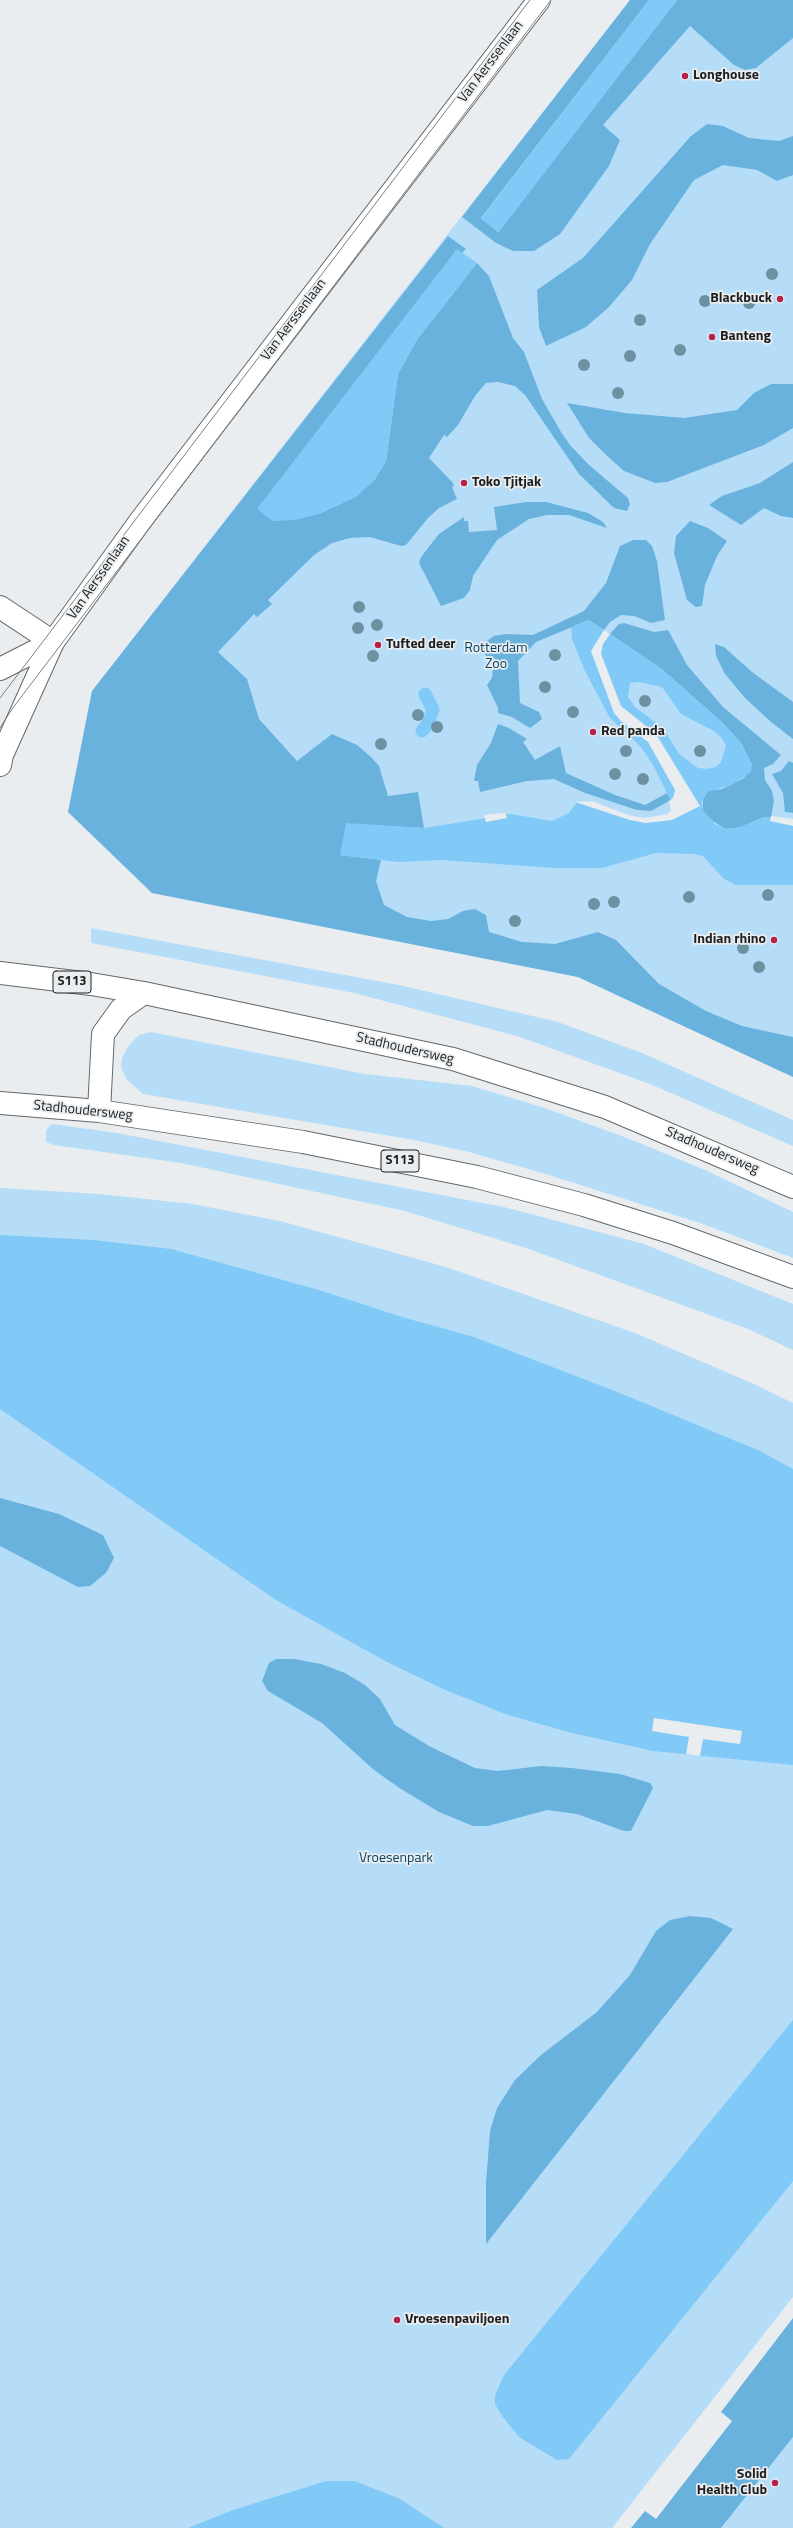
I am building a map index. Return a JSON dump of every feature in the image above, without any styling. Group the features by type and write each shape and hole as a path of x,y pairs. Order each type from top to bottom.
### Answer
{"main road":[{"name":"Van Aerssenlaan","path":"0,765 2,756 53,642 141,520 539,0"},
{"path":"0,606 53,642"},
{"name":"Van Aerssenlaan","path":"0,669 53,642"},
{"name":"Stadhoudersweg","path":"0,974 92,984 144,993 460,1062 605,1107 793,1187"},
{"path":"99,1110 103,1034 121,1009 144,993"},
{"name":"Stadhoudersweg","path":"0,1103 99,1110 303,1142 477,1177 584,1205 673,1233 793,1277"}],"green space":[{"name":"Rotterdam Zoo","path":"630,0 793,0 793,1077 578,977 152,893 68,812 92,691"},
{"path":"630,0 649,0 481,218 498,232 677,0 793,0 793,38 756,68 745,70 734,65 690,26 603,125 620,140 609,166 560,234 534,251 513,251 496,243 462,217"},
{"path":"707,124 723,126 749,138 779,141 793,136 793,175 777,181 757,170 723,165 694,180 650,244 632,280 609,307 586,327 546,346 539,327 537,290 583,258 691,136"},
{"path":"448,236 466,249 462,253 456,250 319,514 357,496 375,479 386,461 398,374 416,341 477,263 489,276 513,338 524,352 542,399 561,432 570,445 589,465 628,498 630,504 627,511 614,508 579,474 525,395 515,386 498,382 486,383 475,396 458,425 447,437 444,435 429,458 453,483 454,486 452,487 457,499 439,508 428,518 406,545 401,546 370,537 350,538 332,543 314,555 268,600 272,604 257,617 254,614 218,652 247,679 259,719 297,761 332,734 357,745 372,758 379,766 388,796 418,792 424,828 370,825 340,855 381,860 376,881 384,905 407,917 431,921 448,919 463,911 475,909 486,915 489,932 522,942 555,944 598,932 616,940 659,984 706,1011 742,1026 793,1037 793,1077 578,977 152,893 68,812 92,691"},
{"path":"771,384 793,384 793,428 764,445 667,482 655,483 624,471 589,438 567,403 625,413 684,418 737,410 754,393"},
{"path":"793,462 793,518 781,516 764,508 741,525 709,505 722,496 760,483"},
{"path":"526,502 546,502 588,513 603,522 607,528 569,515 547,515 529,519 497,540 473,576 470,590 464,598 441,606 419,563 421,557 439,534 464,517 464,521 468,521 469,532 497,530 494,507"},
{"path":"690,521 708,528 727,541 717,556 705,585 702,606 696,607 687,600 674,553 676,536"},
{"path":"633,540 646,540 652,546 657,561 665,620 651,623 634,616 621,615 610,622 604,630 589,620 536,642 518,661 520,703 539,712 542,719 530,728 512,717 498,713 498,708 487,685 492,678 493,667 483,651 485,642 494,636 506,634 533,635 584,611 606,583 620,546"},
{"path":"624,623 654,632 668,630 687,665 723,707 781,755 773,764 764,768 765,780 772,791 774,801 771,818 764,817 741,827 725,829 707,817 703,810 703,797 708,791 722,789 744,778 752,765 741,743 724,724 663,670 610,634 619,624"},
{"path":"715,644 724,647 752,672 793,702 793,739 771,722 745,698 725,674 716,656"},
{"path":"498,724 509,728 527,739 523,742 535,760 560,746 566,773 615,795 645,805 667,793 671,800 651,811 637,810 585,793 554,779 527,781 480,792 478,781 474,781 477,765 491,743"},
{"path":"789,761 793,763 793,813 785,812 783,793 772,774 781,771"},
{"path":"91,928 399,985 558,1022 642,1053 793,1120 793,1146 650,1084 517,1036 354,993 91,943"},
{"path":"151,1032 365,1074 472,1086 542,1107 627,1138 705,1170 793,1212 793,1258 703,1224 549,1175 469,1152 414,1140 143,1094 126,1079 121,1067 122,1058 129,1045 139,1035"},
{"path":"52,1124 117,1133 504,1207 644,1244 793,1304 793,1350 748,1329 526,1248 405,1211 181,1163 54,1145 46,1142 46,1130"},
{"name":"Vroesenpark","path":"0,1188 99,1194 193,1204 284,1222 446,1267 635,1333 754,1384 793,1403 793,2297 612,2528 0,2528"},
{"path":"0,1498 59,1514 103,1535 114,1558 106,1573 90,1586 78,1587 0,1546"},
{"path":"276,1659 294,1659 321,1664 345,1673 365,1685 380,1699 395,1725 429,1746 475,1768 498,1771 541,1766 572,1768 620,1774 650,1783 653,1788 631,1831 624,1831 577,1814 547,1810 488,1826 473,1826 439,1812 401,1789 374,1770 322,1723 268,1691 262,1681 269,1663"},
{"path":"690,1916 711,1918 733,1929 486,2244 486,2183 490,2131 497,2108 515,2080 541,2055 597,2012 630,1975 656,1931 670,1920"},
{"path":"793,2318 793,2437 721,2528 631,2528 645,2511 656,2519 732,2421 721,2412"},
{"name":"Solid Health Club","path":"793,2437 793,2528 721,2528"}],"shaded area":[{"path":"649,0 677,0 499,232 481,219"},
{"path":"457,249 477,263 416,341 398,374 386,461 375,479 357,496 319,514 295,520 273,521 257,509"},
{"path":"589,620 663,670 724,724 741,743 752,765 751,772 733,784 708,792 702,801 703,810 715,824 725,829 741,827 764,817 793,821 793,885 736,885 724,879 703,856 694,854 656,853 602,868 554,868 441,860 399,862 340,855 346,823 424,828 511,814 552,821 569,813 577,802 643,820 664,819 673,811 672,803 652,763 640,746 610,718 585,671 572,639 571,627","holes":["639,682 662,687 681,714 714,731 722,738 726,746 721,762 716,767 707,769 698,768 679,754 663,728 635,707 628,697 630,683"]},
{"path":"0,1235 94,1240 171,1249 319,1290 402,1317 474,1337 615,1391 760,1451 793,1469 793,1765 653,1751 572,1733 508,1715 443,1689 387,1662 276,1600 0,1409"},
{"path":"793,2020 793,2181 569,2459 557,2460 519,2437 502,2416 495,2404 495,2395 504,2375"},
{"path":"326,2481 355,2481 400,2499 444,2528 188,2528 233,2510"}],"pier":[{"path":"604,630 610,634 603,644 601,654 621,706 656,734 700,806 672,820 646,823 630,820 575,802 592,801 628,815 644,818 668,814 671,810 669,801 673,798 675,790 648,742 621,721 614,713 591,651"},
{"path":"505,813 507,818 486,822 484,815"},
{"path":"771,816 793,819 793,826 770,821"},
{"path":"654,1718 742,1731 740,1744 703,1739 700,1756 686,1754 689,1737 652,1731"}],"waterway":[{"path":"422,731 427,725 433,710 425,694"}],"tram line":[{"path":"0,698 530,0"},
{"path":"0,728 12,709 551,0"}],"place":[{"name":"Longhouse","path":"685,76"},
{"name":"Blackbuck","path":"780,299"},
{"name":"Banteng","path":"712,337"},
{"name":"Toko Tjitjak","path":"464,483"},
{"name":"Tufted deer","path":"378,645"},
{"name":"Red panda","path":"593,732"},
{"name":"Indian rhino","path":"774,940"},
{"name":"Vroesenpaviljoen","path":"397,2320"},
{"name":"Solid Health Club","path":"775,2483"}]}
